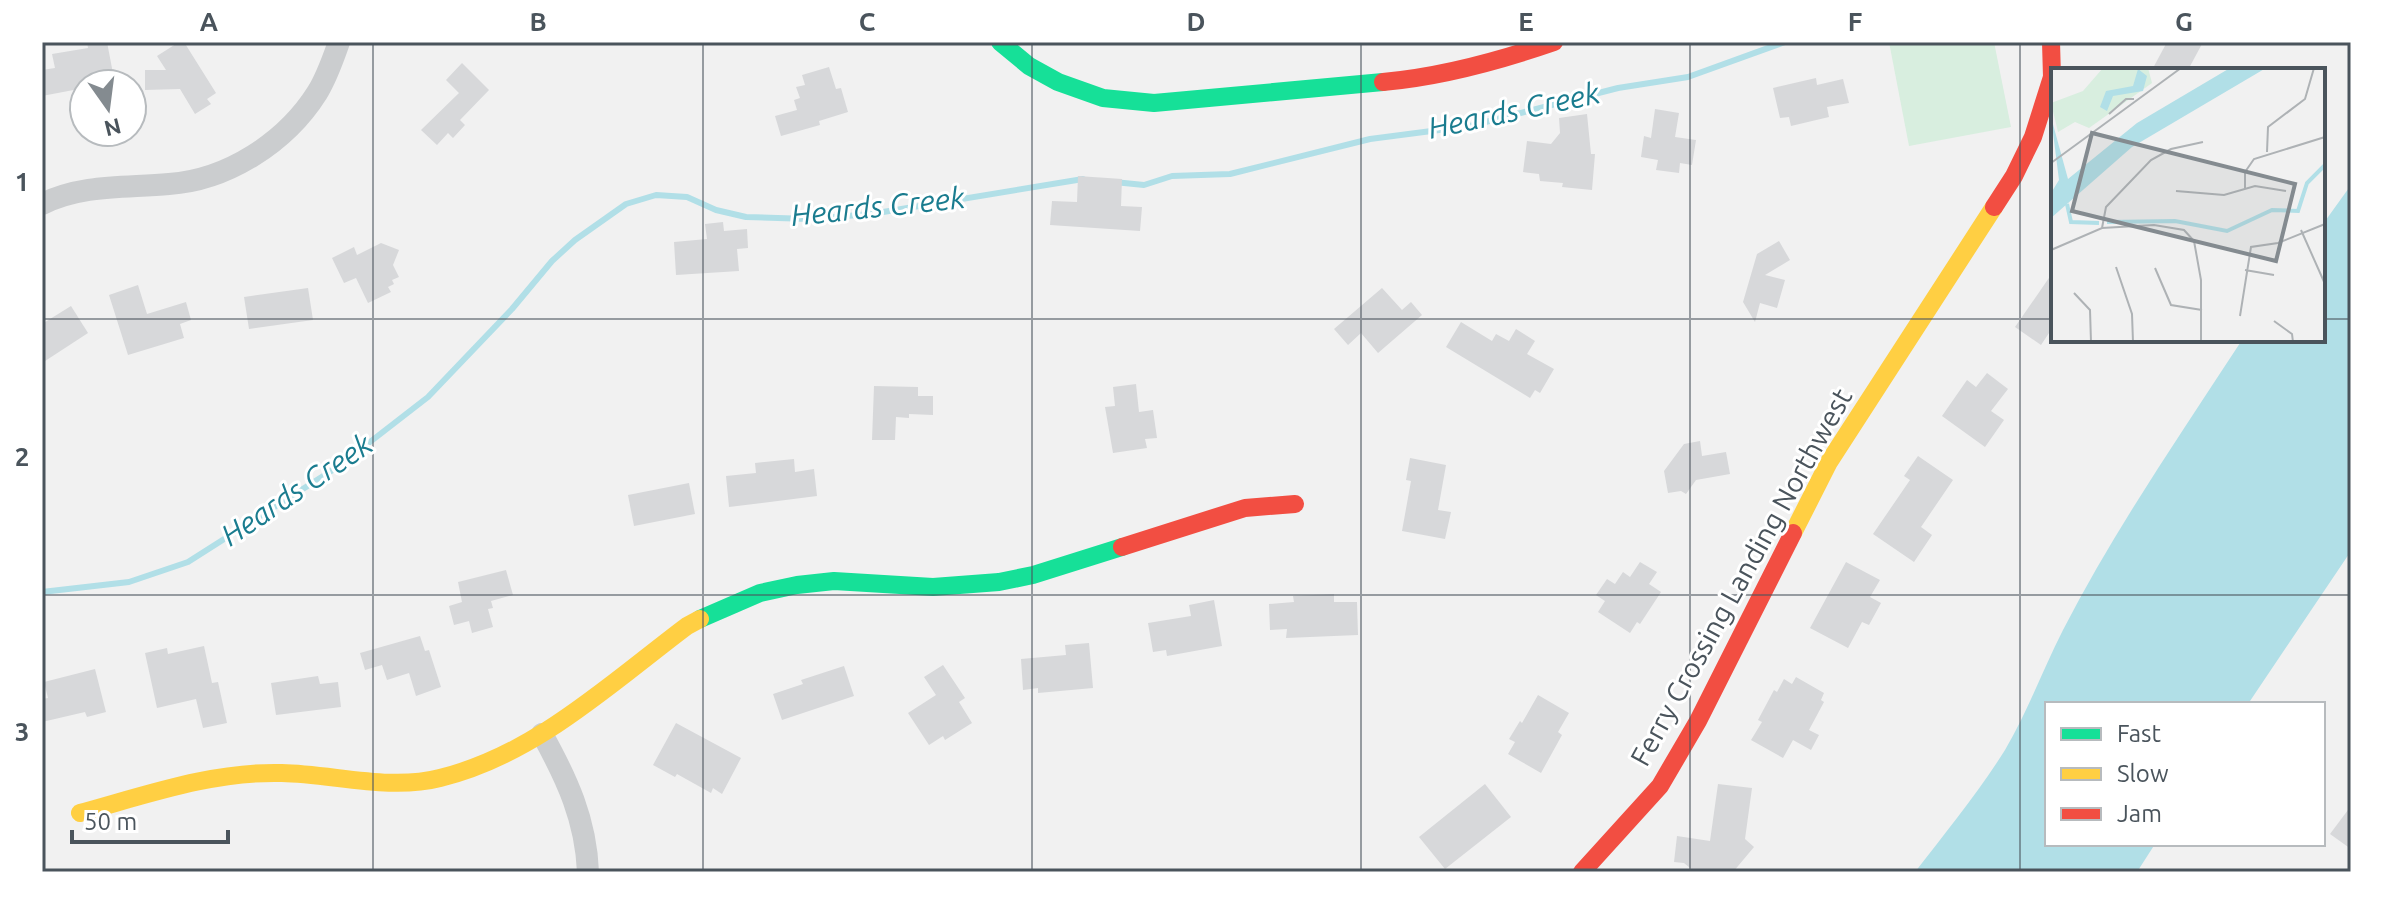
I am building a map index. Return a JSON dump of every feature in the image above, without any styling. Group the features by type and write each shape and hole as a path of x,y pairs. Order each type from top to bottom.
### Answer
{"street":[{"path":"42,204 86,189 172,184 215,174 261,151 299,117 318,92 339,42"},
{"path":"1000,42 1029,66 1058,82 1103,98 1154,103 1406,80 1513,56 1554,42"},
{"name":"Ferry Crossing Landing Northwest","path":"2051,42 2052,68"},
{"name":"Ferry Crossing Landing Northwest","path":"1582,872 1660,786 1698,721 1829,462 2014,176 2033,137 2051,80"},
{"path":"80,813 211,778 241,774 282,773 397,782 438,779 489,762 542,734 687,626 760,593 834,581 933,587 999,582 1033,575 1245,508 1295,504"},
{"path":"542,734 569,784 579,811 587,843 588,872"}],"green space":[{"path":"1889,42 1994,42 2011,127 1909,146"}],"water":[{"path":"2351,185 2351,551 2249,702 2045,702 2045,846 2154,846 2137,872 1915,872 2005,750 2063,630 2104,555 2241,342 2325,342 2325,221"}],"building":[{"path":"87,42 107,42 112,68 68,68 68,91 42,96 42,70 55,68 52,54 88,48"},
{"path":"184,42 216,93 207,99 211,104 195,114 180,89 148,90 148,70 166,70 157,56"},
{"path":"2167,42 2203,42 2189,68 2153,68"},
{"path":"462,63 489,90 460,120 465,125 453,138 448,133 437,145 421,130 459,93 446,80"},
{"path":"829,67 836,89 841,88 848,112 819,121 820,125 781,136 775,116 797,110 794,100 800,98 796,87 805,85 802,75"},
{"path":"1816,78 1817,85 1843,79 1849,103 1827,107 1829,117 1791,126 1789,117 1780,118 1773,88"},
{"path":"1655,109 1679,113 1675,137 1696,140 1692,165 1680,163 1679,173 1656,170 1658,160 1641,157 1644,136 1651,138"},
{"path":"1587,114 1591,154 1595,154 1592,190 1562,187 1563,183 1540,181 1539,174 1523,172 1527,141 1551,144 1560,133 1559,118"},
{"path":"1078,176 1122,179 1121,206 1142,207 1140,231 1050,225 1052,201 1077,202"},
{"path":"723,222 724,231 747,229 748,248 737,249 739,271 676,275 674,242 707,239 705,224"},
{"path":"1779,241 1790,260 1765,275 1785,280 1777,308 1760,303 1755,322 1743,302 1757,254"},
{"path":"381,243 399,250 393,265 399,277 392,280 394,284 388,287 391,292 368,303 356,278 344,283 332,258 354,247 357,255"},
{"path":"2051,275 2051,330 2041,345 2015,327"},
{"path":"138,285 147,314 186,302 191,320 180,324 184,338 128,355 109,295"},
{"path":"308,288 313,320 249,329 244,297"},
{"path":"1382,288 1402,310 1411,302 1422,315 1378,353 1361,333 1348,345 1334,329"},
{"path":"71,306 88,333 42,363 42,324"},
{"path":"1461,322 1492,341 1496,334 1509,341 1516,329 1535,341 1527,354 1554,369 1540,393 1535,390 1530,398 1446,347"},
{"path":"1987,373 2008,389 1991,411 2004,420 1985,447 1942,416 1967,380 1976,387"},
{"path":"1136,384 1139,412 1153,410 1157,438 1145,439 1147,448 1113,453 1105,407 1115,406 1113,387"},
{"path":"874,386 918,387 918,396 933,396 933,415 896,417 895,440 872,440"},
{"path":"1700,441 1702,456 1726,452 1730,474 1696,480 1686,494 1681,491 1668,493 1664,471 1684,444"},
{"path":"1918,456 1953,480 1921,527 1932,535 1914,562 1873,534 1910,480 1904,476"},
{"path":"1410,458 1446,465 1438,510 1451,512 1445,539 1402,531 1411,481 1406,480"},
{"path":"794,459 795,472 814,469 817,496 729,507 726,476 756,473 755,463"},
{"path":"689,483 695,514 634,526 628,495"},
{"path":"1640,562 1657,572 1649,584 1661,592 1640,624 1637,622 1630,633 1598,612 1605,601 1596,595 1607,579 1615,584 1623,572 1630,577"},
{"path":"1846,562 1880,580 1870,597 1881,603 1869,625 1862,622 1848,648 1810,628"},
{"path":"506,570 513,595 491,601 493,608 488,609 493,627 472,633 469,621 454,625 449,606 462,602 458,582"},
{"path":"1334,594 1334,602 1357,602 1358,635 1286,638 1287,629 1270,630 1269,604 1294,602 1293,596"},
{"path":"1214,600 1222,646 1167,656 1166,650 1153,652 1148,623 1191,616 1189,605"},
{"path":"420,636 425,651 429,650 441,687 416,696 409,673 387,680 382,665 365,670 360,653"},
{"path":"1089,643 1093,688 1038,693 1038,688 1023,690 1021,659 1066,655 1065,645"},
{"path":"204,646 212,683 218,682 227,723 203,728 196,699 157,708 145,653 167,648 168,654"},
{"path":"943,665 965,698 959,702 972,723 945,740 943,736 929,745 908,713 936,695 924,677"},
{"path":"844,666 854,696 782,720 773,694 803,684 801,680"},
{"path":"95,669 106,712 87,717 85,712 42,722 42,699 48,698 44,682"},
{"path":"318,676 320,684 338,682 341,707 276,715 271,683"},
{"path":"1796,677 1824,693 1821,700 1824,702 1809,730 1819,735 1811,750 1793,740 1783,758 1751,740 1762,722 1758,720 1774,690 1777,692 1784,679 1792,684"},
{"path":"1538,695 1569,713 1558,732 1562,735 1541,773 1508,754 1515,742 1509,739"},
{"path":"676,723 741,758 722,794 713,788 711,793 653,765"},
{"path":"1485,784 1511,817 1445,869 1419,837"},
{"path":"1718,784 1752,788 1745,839 1754,847 1733,872 1695,872 1684,863 1674,862 1677,836 1710,841"},
{"path":"2351,806 2351,849 2330,834"}],"waterway":[{"name":"Heards Creek","path":"1114,182 1144,185 1172,176 1230,174 1370,139 1470,126 1618,88 1688,77 1785,42"},
{"name":"Heards Creek","path":"42,592 129,582 188,562 339,466 428,397 512,309 552,261 575,240 626,204 656,195 687,197 716,210 746,217 809,219 871,214 1083,179"}],"traffic: fast":[{"path":"1000,42 1029,66 1058,82 1103,98 1154,103 1383,82"},
{"path":"700,619 760,593 797,585 834,581 933,587 999,582 1033,575 1122,547"}],"traffic: slow":[{"path":"1793,533 1829,462 1994,207"},
{"path":"80,813 205,780 256,773 401,783 440,778 508,753 540,735 700,619"}],"traffic: jam":[{"path":"1383,82 1469,67 1554,42"},
{"path":"2051,42 2052,68"},
{"path":"1994,207 2033,137 2051,80"},
{"path":"1122,547 1245,508 1295,504"},
{"path":"1582,872 1660,786 1698,721 1793,533"}]}
